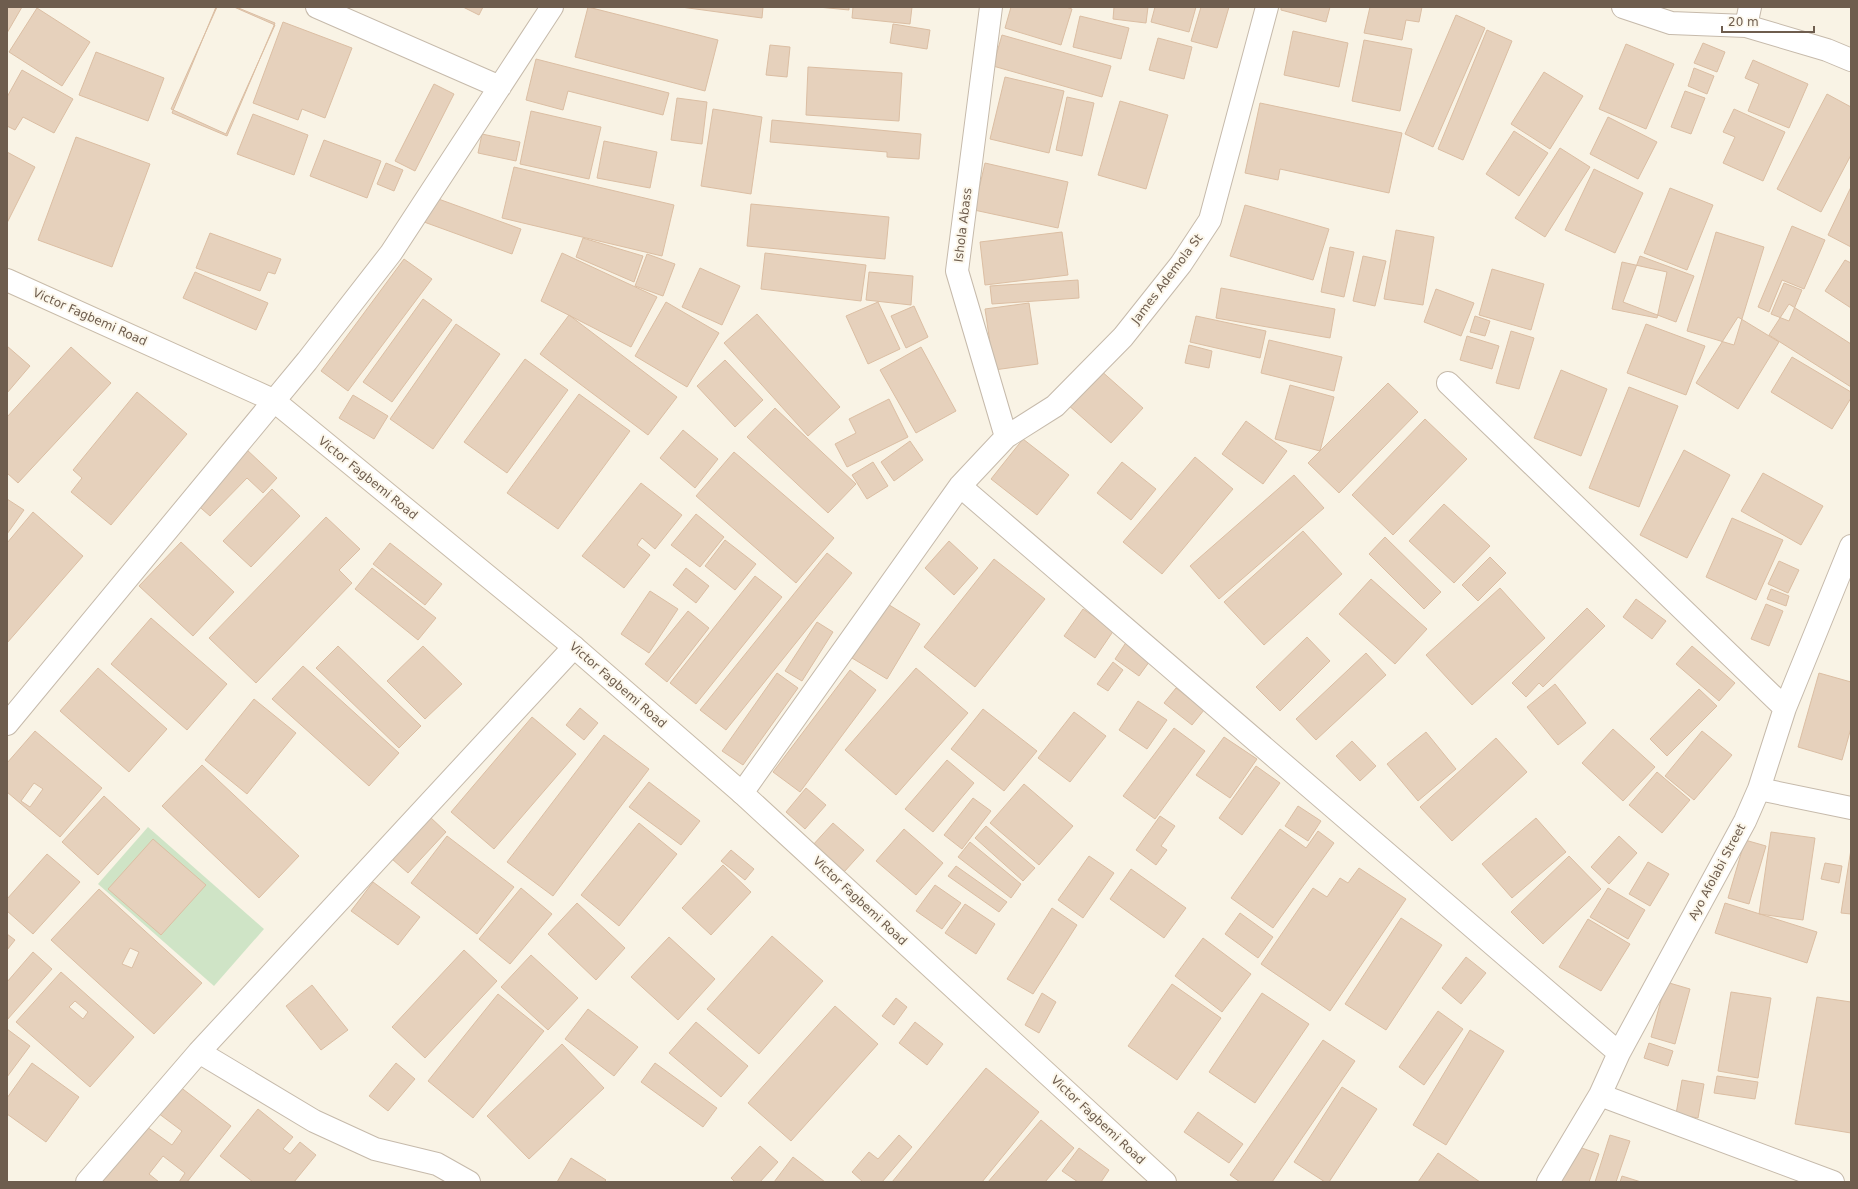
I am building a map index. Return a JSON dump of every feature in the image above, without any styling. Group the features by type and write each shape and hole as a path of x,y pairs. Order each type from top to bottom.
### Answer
{"street":[{"path":"317,7 500,86"},
{"path":"10,714 307,361 391,253 552,7"},
{"name":"Ishola Abass","path":"991,7 957,271 1006,437"},
{"name":"James Ademola St","path":"742,792 960,486 1006,437 1056,406 1123,337 1181,264 1210,220 1267,7"},
{"path":"1623,7 1672,23 1748,17 1851,60"},
{"name":"Victor Fagbemi Road","path":"7,280 273,400 574,647 742,792 1165,1182"},
{"path":"1448,383 1786,708"},
{"path":"960,486 1619,1053"},
{"name":"Ayo Afolabi Street","path":"1548,1182 1600,1095 1619,1053 1744,821 1759,789 1786,708 1851,546"},
{"path":"87,1182 199,1052 574,647"},
{"path":"1759,789 1851,808"},
{"path":"199,1052 314,1121 375,1149 438,1164 469,1182"},
{"path":"1600,1095 1833,1182"}],"green space":[{"path":"148,827 264,929 214,986 98,884"}],"building":[{"path":"7,7 22,7 7,33"},
{"path":"216,7 236,7 275,23 227,136 172,113"},
{"path":"217,7 234,7 275,25 226,134 171,109"},
{"path":"463,7 483,7 479,15"},
{"path":"588,7 718,40 705,91 575,57"},
{"path":"681,7 763,7 762,18"},
{"path":"818,7 849,7 849,10"},
{"path":"853,7 912,7 910,24 852,18"},
{"path":"1011,7 1066,7 1072,9 1061,45 1005,28"},
{"path":"1114,7 1148,7 1146,23 1113,19"},
{"path":"1155,7 1196,7 1189,32 1151,22"},
{"path":"1201,7 1229,7 1217,48 1191,41"},
{"path":"1281,7 1330,7 1326,22 1281,10"},
{"path":"1370,7 1422,7 1419,22 1406,20 1402,40 1364,33"},
{"path":"37,8 90,42 62,86 9,52"},
{"path":"1456,15 1485,28 1433,147 1405,134"},
{"path":"1080,16 1129,28 1121,59 1073,47"},
{"path":"283,22 352,48 325,118 302,109 298,120 253,103"},
{"path":"893,24 930,30 927,49 890,43"},
{"path":"1487,30 1512,41 1463,160 1438,149"},
{"path":"1293,31 1348,43 1339,87 1284,75"},
{"path":"1002,35 1111,66 1102,97 993,66"},
{"path":"1158,38 1192,47 1184,79 1149,70"},
{"path":"1364,40 1412,49 1400,111 1352,101"},
{"path":"1703,43 1725,52 1717,72 1694,63"},
{"path":"1626,44 1674,64 1646,129 1599,109"},
{"path":"770,45 790,47 787,77 766,75"},
{"path":"96,52 164,78 148,121 79,95"},
{"path":"536,59 669,93 663,115 568,91 563,110 526,100"},
{"path":"1753,60 1808,84 1789,128 1748,111 1759,84 1745,78"},
{"path":"808,67 902,73 899,121 806,115"},
{"path":"1694,68 1714,76 1707,94 1688,86"},
{"path":"22,70 73,99 54,133 23,117 15,130 7,126 7,97"},
{"path":"1544,72 1583,96 1550,149 1511,124"},
{"path":"1005,77 1064,91 1049,153 990,139"},
{"path":"434,84 454,94 415,171 395,161"},
{"path":"1685,91 1705,98 1691,134 1671,127"},
{"path":"1827,94 1851,107 1851,155 1821,212 1777,189"},
{"path":"1067,97 1094,103 1082,156 1056,150"},
{"path":"677,98 707,102 702,144 671,140"},
{"path":"1120,101 1168,115 1146,189 1098,175"},
{"path":"1260,103 1402,133 1389,193 1280,169 1278,180 1245,173"},
{"path":"713,109 762,117 751,194 701,186"},
{"path":"1734,109 1785,132 1763,181 1723,163 1735,137 1723,132"},
{"path":"531,111 601,127 589,179 520,164"},
{"path":"253,114 308,135 294,175 237,154"},
{"path":"1608,117 1657,142 1638,179 1590,154"},
{"path":"772,120 921,134 919,159 887,157 887,152 770,142"},
{"path":"1514,131 1548,153 1519,196 1486,174"},
{"path":"482,134 520,142 516,161 478,153"},
{"path":"76,137 150,164 112,267 38,240"},
{"path":"324,140 381,161 367,198 310,176"},
{"path":"604,141 657,152 650,188 597,178"},
{"path":"1560,148 1590,167 1545,237 1515,218"},
{"path":"7,152 35,167 7,223"},
{"path":"386,163 403,170 394,191 377,184"},
{"path":"985,163 1068,182 1058,228 974,210"},
{"path":"514,167 674,205 662,256 502,218"},
{"path":"1594,169 1643,193 1615,253 1565,230"},
{"path":"1851,187 1851,247 1828,235"},
{"path":"1670,188 1713,205 1687,270 1644,253"},
{"path":"433,197 521,229 512,254 424,222"},
{"path":"751,204 889,217 885,259 747,246"},
{"path":"1245,205 1329,229 1313,280 1230,256"},
{"path":"1792,226 1825,240 1804,289 1782,280 1769,312 1758,307"},
{"path":"1396,230 1434,237 1423,305 1384,299"},
{"path":"1062,232 1068,275 985,285 980,242"},
{"path":"1716,232 1764,247 1734,345 1687,331"},
{"path":"210,233 281,259 275,274 268,272 260,291 196,268"},
{"path":"583,238 643,256 634,282 576,257"},
{"path":"1330,247 1354,252 1344,297 1321,292"},
{"path":"562,253 657,297 631,347 541,301"},
{"path":"765,253 866,265 861,301 761,289"},
{"path":"647,254 675,264 663,296 635,286"},
{"path":"1363,256 1386,261 1375,306 1353,301"},
{"path":"1640,256 1694,276 1676,322 1623,302"},
{"path":"404,259 432,279 348,391 321,371"},
{"path":"1845,260 1851,263 1851,308 1825,291"},
{"path":"1622,262 1667,272 1657,318 1612,309"},
{"path":"700,268 740,286 722,325 682,307"},
{"path":"1492,269 1544,284 1531,330 1479,315"},
{"path":"195,272 268,303 256,330 183,298"},
{"path":"869,272 913,276 911,305 866,300"},
{"path":"1078,280 1079,298 992,304 990,286"},
{"path":"1784,283 1802,290 1789,321 1771,314"},
{"path":"1221,288 1335,309 1330,338 1216,318"},
{"path":"1436,289 1474,303 1461,336 1424,322"},
{"path":"423,299 452,320 392,402 363,382"},
{"path":"666,302 719,333 687,387 635,356"},
{"path":"878,302 900,349 868,364 846,316"},
{"path":"1029,303 1038,364 994,370 985,309"},
{"path":"1789,304 1851,344 1851,387 1769,335"},
{"path":"914,306 928,337 906,348 891,316"},
{"path":"757,314 840,407 808,436 724,343"},
{"path":"569,315 677,397 648,435 540,354"},
{"path":"1196,316 1266,331 1260,358 1190,342"},
{"path":"1475,316 1490,321 1485,336 1470,332"},
{"path":"1738,317 1779,342 1738,409 1696,383"},
{"path":"456,324 500,354 433,449 390,419"},
{"path":"1646,324 1705,346 1686,395 1627,373"},
{"path":"1511,331 1534,338 1519,389 1496,383"},
{"path":"1467,336 1499,346 1492,369 1460,360"},
{"path":"1269,340 1342,357 1334,391 1261,373"},
{"path":"1189,345 1212,351 1209,368 1185,363"},
{"path":"7,346 30,366 7,393"},
{"path":"71,347 111,383 18,483 7,473 7,417"},
{"path":"921,347 956,411 916,433 880,370"},
{"path":"1792,357 1851,392 1851,398 1832,429 1771,392"},
{"path":"525,359 568,390 507,473 464,442"},
{"path":"725,360 763,400 735,427 697,386"},
{"path":"1099,369 1143,408 1111,443 1067,404"},
{"path":"1561,370 1607,389 1581,456 1534,438"},
{"path":"1388,383 1418,412 1339,493 1308,463"},
{"path":"1290,385 1334,397 1320,451 1275,439"},
{"path":"1629,387 1678,406 1639,507 1589,488"},
{"path":"137,392 187,434 111,525 71,492 82,478 73,470"},
{"path":"579,394 630,431 558,529 507,493"},
{"path":"353,395 388,416 374,439 339,418"},
{"path":"889,399 908,437 847,467 835,444 856,433 849,419"},
{"path":"775,408 856,484 828,513 747,437"},
{"path":"1425,419 1467,459 1393,535 1352,495"},
{"path":"1246,421 1287,451 1263,484 1222,454"},
{"path":"683,430 718,459 695,488 660,458"},
{"path":"1023,439 1069,475 1037,515 991,479"},
{"path":"910,441 923,460 894,481 881,462"},
{"path":"246,449 277,478 263,493 247,478 210,516 194,502"},
{"path":"1684,450 1730,475 1687,558 1640,535"},
{"path":"734,452 834,538 796,583 696,496"},
{"path":"1195,457 1233,489 1162,574 1123,542"},
{"path":"873,462 888,486 867,499 852,475"},
{"path":"1122,462 1156,489 1131,520 1097,493"},
{"path":"1763,473 1823,506 1801,545 1741,511"},
{"path":"1294,475 1324,508 1219,599 1190,566"},
{"path":"641,483 682,515 655,549 642,538 637,545 650,555 624,588 582,556"},
{"path":"272,489 300,516 251,567 223,541"},
{"path":"7,499 24,510 7,534"},
{"path":"1444,504 1490,546 1454,583 1409,541"},
{"path":"33,512 83,556 7,643 7,543"},
{"path":"696,514 724,537 700,567 671,545"},
{"path":"326,517 360,549 339,570 352,583 256,683 209,638"},
{"path":"1732,518 1783,540 1756,600 1706,577"},
{"path":"1303,531 1342,574 1264,645 1224,602"},
{"path":"1385,537 1441,592 1424,609 1369,554"},
{"path":"725,540 756,564 735,590 705,566"},
{"path":"949,541 978,568 954,595 925,568"},
{"path":"181,542 234,592 193,636 139,586"},
{"path":"390,543 442,584 425,605 373,564"},
{"path":"827,553 852,573 726,730 700,710"},
{"path":"1490,557 1506,573 1478,601 1462,585"},
{"path":"994,559 1045,599 975,687 924,647"},
{"path":"1779,561 1799,570 1788,593 1768,584"},
{"path":"372,568 436,618 418,640 355,589"},
{"path":"686,568 709,586 696,603 673,585"},
{"path":"755,576 782,597 696,704 670,683"},
{"path":"1371,579 1427,629 1395,664 1339,614"},
{"path":"1500,588 1545,638 1472,705 1426,655"},
{"path":"1771,589 1789,596 1786,606 1767,599"},
{"path":"650,591 678,609 649,653 621,634"},
{"path":"1636,599 1666,621 1652,639 1623,617"},
{"path":"886,603 920,624 887,679 852,658"},
{"path":"1766,604 1783,611 1769,646 1751,639"},
{"path":"1587,608 1605,626 1543,687 1539,683 1526,697 1512,683"},
{"path":"1083,609 1114,630 1095,658 1064,636"},
{"path":"688,611 709,628 667,682 645,664"},
{"path":"151,618 227,684 187,730 111,664"},
{"path":"817,622 833,632 802,681 785,671"},
{"path":"1307,637 1330,661 1280,711 1256,687"},
{"path":"1127,641 1152,658 1139,676 1115,659"},
{"path":"338,646 421,726 399,748 316,668"},
{"path":"423,646 462,684 425,719 387,681"},
{"path":"1692,646 1735,683 1719,701 1676,664"},
{"path":"1366,653 1386,675 1316,740 1296,719"},
{"path":"1113,662 1123,670 1108,691 1097,684"},
{"path":"303,666 399,753 369,786 272,699"},
{"path":"98,668 167,729 129,772 60,711"},
{"path":"916,668 968,713 896,795 845,750"},
{"path":"850,670 876,690 800,792 773,772"},
{"path":"777,673 798,688 743,765 722,751"},
{"path":"1819,673 1851,682 1851,728 1842,760 1798,747"},
{"path":"1555,684 1586,723 1558,745 1527,707"},
{"path":"1176,688 1204,710 1192,725 1164,703"},
{"path":"1699,689 1717,706 1667,756 1650,739"},
{"path":"254,699 296,733 247,794 205,760"},
{"path":"1138,701 1167,720 1147,749 1119,730"},
{"path":"580,708 598,723 584,740 566,725"},
{"path":"983,709 1037,751 1004,791 951,749"},
{"path":"1074,712 1106,736 1070,782 1038,758"},
{"path":"532,717 576,754 494,849 451,812"},
{"path":"1174,728 1205,751 1155,819 1123,796"},
{"path":"1613,729 1655,767 1623,801 1582,763"},
{"path":"35,731 102,788 60,837 7,792 7,763","holes":["34,783 43,789 30,807 21,801"]},
{"path":"1702,731 1732,755 1694,800 1665,776"},
{"path":"1426,732 1456,769 1418,801 1387,764"},
{"path":"604,735 649,769 553,896 507,862"},
{"path":"1224,737 1257,759 1230,798 1196,775"},
{"path":"1496,738 1527,772 1452,841 1420,807"},
{"path":"1352,741 1376,766 1360,781 1336,756"},
{"path":"947,760 974,783 933,832 905,809"},
{"path":"202,765 299,856 259,898 162,806"},
{"path":"1256,766 1280,783 1242,835 1219,818"},
{"path":"1657,772 1690,800 1662,833 1629,805"},
{"path":"649,782 700,821 681,845 629,807"},
{"path":"1024,784 1073,826 1039,865 990,823"},
{"path":"806,788 826,805 805,829 786,812"},
{"path":"104,796 140,829 98,875 62,842"},
{"path":"973,798 991,811 962,849 944,835"},
{"path":"1298,806 1321,821 1308,841 1285,826"},
{"path":"1160,816 1175,826 1161,846 1167,850 1156,865 1136,850"},
{"path":"430,817 446,832 408,873 392,859"},
{"path":"1536,818 1566,852 1512,898 1482,864"},
{"path":"639,823 677,854 619,926 581,895"},
{"path":"833,823 864,850 844,872 812,846"},
{"path":"986,826 1035,868 1023,881 975,838"},
{"path":"904,829 943,863 916,895 876,861"},
{"path":"1280,829 1306,848 1318,831 1334,843 1273,928 1231,898"},
{"path":"1771,832 1815,838 1803,920 1759,914"},
{"path":"447,836 514,887 477,934 411,883"},
{"path":"1619,836 1637,853 1609,884 1591,867"},
{"path":"153,839 206,885 161,935 108,889"},
{"path":"1745,840 1766,846 1749,904 1728,898"},
{"path":"970,842 1021,884 1011,898 958,857"},
{"path":"1851,849 1851,914 1841,913"},
{"path":"731,850 754,869 745,880 721,861"},
{"path":"47,854 80,882 33,934 7,911 7,899"},
{"path":"1089,856 1114,873 1083,918 1058,900"},
{"path":"1569,856 1601,889 1543,944 1511,912"},
{"path":"1648,862 1669,874 1650,906 1629,894"},
{"path":"1825,863 1842,866 1839,883 1821,879"},
{"path":"723,865 751,892 711,935 682,908"},
{"path":"956,866 1007,902 999,912 948,876"},
{"path":"1359,868 1406,899 1330,1011 1261,964 1313,888 1327,897 1340,878 1348,883"},
{"path":"1131,869 1186,908 1164,938 1110,899"},
{"path":"373,882 420,917 398,945 351,911"},
{"path":"935,885 961,903 942,929 916,911"},
{"path":"521,888 552,914 510,964 479,939"},
{"path":"1608,888 1645,910 1628,939 1590,917"},
{"path":"99,889 202,983 154,1034 51,940","holes":["130,948 139,952 132,968 122,964"]},
{"path":"577,903 625,948 596,980 548,934"},
{"path":"1725,903 1817,932 1807,963 1715,933"},
{"path":"965,904 995,924 976,954 945,933"},
{"path":"1052,908 1077,925 1033,994 1007,979"},
{"path":"1240,913 1273,937 1258,958 1225,934"},
{"path":"1401,918 1442,945 1386,1030 1345,1004"},
{"path":"1588,919 1630,944 1601,991 1559,967"},
{"path":"7,934 15,940 7,950"},
{"path":"772,936 823,981 759,1054 707,1009"},
{"path":"669,937 715,979 678,1020 631,977"},
{"path":"1203,938 1251,974 1222,1012 1175,976"},
{"path":"464,950 497,981 425,1058 392,1027"},
{"path":"33,952 52,969 7,1020 7,982"},
{"path":"531,955 578,998 548,1030 501,987"},
{"path":"1466,957 1486,973 1461,1004 1442,988"},
{"path":"61,972 134,1037 90,1087 16,1022","holes":["75,1001 88,1012 83,1019 69,1007"]},
{"path":"1666,982 1690,989 1675,1044 1651,1037"},
{"path":"1172,984 1221,1018 1177,1080 1128,1046"},
{"path":"312,985 348,1030 321,1050 286,1006"},
{"path":"1731,992 1771,998 1758,1078 1718,1071"},
{"path":"1042,993 1056,1002 1039,1033 1025,1025"},
{"path":"1262,993 1309,1024 1255,1103 1209,1072"},
{"path":"498,994 544,1031 473,1118 428,1081"},
{"path":"1817,997 1851,1002 1851,1133 1795,1124"},
{"path":"896,998 907,1007 894,1025 882,1016"},
{"path":"835,1006 878,1044 791,1141 748,1103"},
{"path":"588,1009 638,1047 614,1076 565,1039"},
{"path":"1438,1011 1463,1029 1424,1085 1399,1067"},
{"path":"696,1022 748,1066 721,1097 669,1053"},
{"path":"915,1022 943,1044 927,1065 899,1043"},
{"path":"7,1029 30,1046 7,1077"},
{"path":"1470,1030 1504,1051 1446,1145 1413,1125"},
{"path":"1323,1040 1355,1061 1272,1182 1240,1182 1230,1175"},
{"path":"1649,1043 1673,1051 1668,1066 1644,1058"},
{"path":"562,1044 604,1088 529,1159 487,1116"},
{"path":"32,1063 79,1097 46,1142 7,1114 7,1098"},
{"path":"396,1063 415,1079 388,1111 369,1096"},
{"path":"655,1063 717,1108 703,1127 641,1082"},
{"path":"986,1068 1039,1112 982,1182 892,1182"},
{"path":"1717,1076 1758,1082 1755,1099 1714,1093"},
{"path":"1682,1080 1704,1084 1698,1118 1676,1114"},
{"path":"175,1083 231,1126 187,1182 179,1182 185,1173 163,1156 149,1174 159,1182 97,1182","holes":["158,1113 182,1131 172,1145 147,1127"]},
{"path":"1342,1087 1377,1109 1329,1182 1325,1182 1294,1162"},
{"path":"258,1109 293,1137 283,1149 290,1154 300,1142 316,1155 294,1182 253,1182 220,1156"},
{"path":"1198,1112 1243,1144 1229,1163 1184,1132"},
{"path":"1041,1120 1074,1148 1045,1182 988,1182"},
{"path":"899,1135 912,1147 882,1182 863,1182 852,1172 869,1152 878,1159"},
{"path":"1610,1135 1630,1141 1616,1182 1595,1182"},
{"path":"1573,1145 1599,1154 1589,1182 1560,1182"},
{"path":"760,1146 778,1162 760,1182 735,1182 731,1178"},
{"path":"1079,1148 1109,1170 1101,1182 1078,1182 1062,1171"},
{"path":"1438,1153 1480,1182 1418,1182"},
{"path":"793,1157 825,1182 774,1182"},
{"path":"571,1158 606,1180 604,1182 557,1182"},
{"path":"1622,1176 1641,1182 1620,1182"}]}
